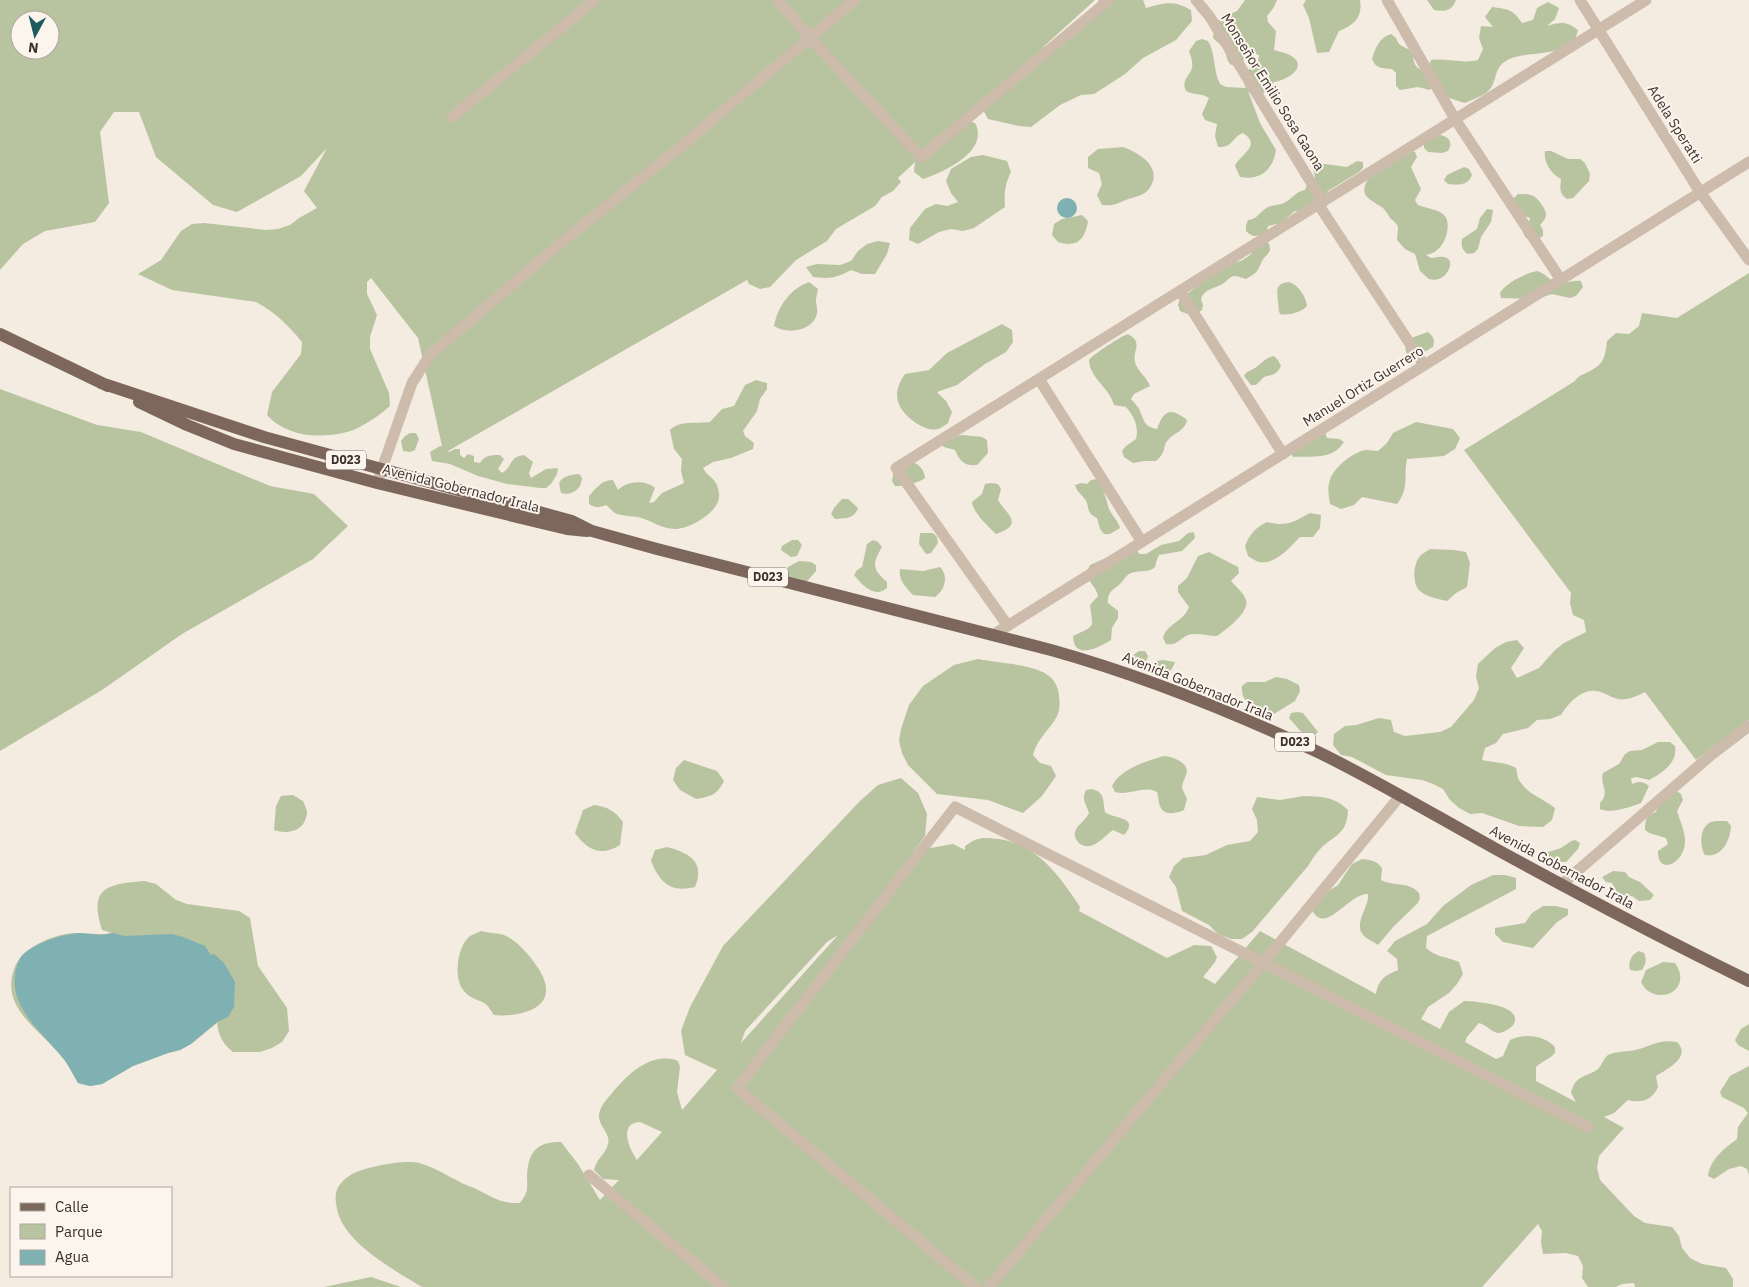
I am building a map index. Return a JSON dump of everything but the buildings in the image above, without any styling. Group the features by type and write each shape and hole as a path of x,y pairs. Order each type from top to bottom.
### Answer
{"main road":[{"name":"Avenida Gobernador Irala","path":"0,334 187,425 234,444 377,483 567,529 592,531 993,635 1109,666 1178,691 1321,754 1561,885 1749,981"},
{"name":"Avenida Gobernador Irala","path":"101,382 264,437 572,521 592,531"}],"street":[{"path":"452,118 595,0"},
{"path":"778,0 810,38 921,157 1109,0"},
{"path":"377,483 412,383 430,355 562,242 679,148 855,0"},
{"name":"Monseñor Emilio Sosa Gaona","path":"1196,0 1210,17 1321,203 1424,365"},
{"path":"1387,0 1455,119 1561,280"},
{"name":"Adela Speratti","path":"1580,0 1700,192 1749,260"},
{"path":"1008,626 896,468 1646,0"},
{"name":"Manuel Ortiz Guerrero","path":"993,635 1749,162"},
{"path":"1180,291 1283,454"},
{"path":"1039,379 1142,542"},
{"path":"1561,885 1710,756 1749,726"},
{"path":"989,1287 1264,962 1400,796"},
{"path":"975,1287 737,1088 955,807 1588,1126"},
{"path":"590,1175 723,1287"}],"green space":[{"path":"0,0 1095,0 1042,48 1081,23 1099,0 1143,0 1146,8 1169,3 1191,10 1192,21 1176,40 1143,58 1125,74 1094,94 1081,95 1060,105 1031,127 988,119 982,108 970,121 975,123 978,133 976,143 971,151 962,159 953,166 923,179 914,172 915,162 898,178 901,182 893,191 882,197 875,206 836,229 827,241 796,260 770,287 760,289 749,284 747,280 448,451 460,449 460,455 464,458 468,454 474,456 474,462 480,463 488,456 500,455 504,459 498,469 502,473 515,458 524,455 533,462 529,473 531,478 546,469 558,468 551,484 546,488 507,484 478,476 450,464 432,461 430,452 442,446 418,338 371,278 367,282 367,294 377,315 370,337 370,349 389,393 390,406 358,428 336,434 315,435 294,432 284,428 267,415 272,392 301,354 302,342 292,330 269,310 256,302 172,290 138,274 161,260 181,231 192,224 204,223 266,230 278,229 290,225 317,208 304,191 327,148 301,176 237,212 213,205 156,157 139,112 114,112 100,132 109,203 95,222 45,231 23,244 0,270"},
{"path":"1245,0 1277,0 1267,16 1268,22 1276,31 1274,50 1293,57 1297,61 1298,66 1293,74 1274,82 1262,95 1251,94 1248,91 1260,123 1276,150 1269,168 1259,175 1247,178 1240,177 1235,166 1250,146 1249,138 1243,133 1227,146 1218,147 1215,136 1217,124 1205,120 1202,114 1209,98 1186,91 1184,84 1192,68 1189,51 1196,41 1202,39 1208,41 1211,46 1216,74 1220,84 1226,87 1246,88 1244,84 1246,72 1256,63 1259,55 1247,54 1242,65 1233,65 1229,62 1222,46 1213,38 1215,23 1237,11"},
{"path":"1306,0 1360,0 1359,16 1349,26 1339,31 1329,52 1317,53 1309,18 1303,5"},
{"path":"1427,0 1456,0 1450,9 1442,11 1434,10"},
{"path":"1548,2 1559,8 1555,19 1547,26 1563,23 1574,27 1578,30 1574,41 1562,49 1519,56 1505,61 1498,70 1490,89 1486,93 1465,103 1447,96 1434,84 1430,90 1418,87 1400,90 1396,86 1396,73 1392,69 1377,66 1372,59 1378,44 1387,35 1391,34 1401,45 1413,52 1415,65 1426,72 1431,60 1478,60 1483,49 1479,38 1481,26 1493,27 1485,17 1492,7 1509,10 1522,23 1533,20 1537,8"},
{"path":"1440,135 1450,141 1448,151 1442,153 1428,152 1424,148 1424,142"},
{"path":"1123,147 1143,157 1148,162 1154,174 1153,181 1149,189 1142,194 1115,204 1102,205 1097,195 1102,184 1099,173 1088,168 1088,157 1098,149"},
{"path":"1409,151 1415,152 1417,157 1411,167 1421,189 1415,200 1418,205 1444,215 1448,223 1443,243 1436,251 1426,255 1431,258 1447,258 1450,263 1449,270 1444,276 1434,280 1429,279 1420,271 1415,254 1405,249 1397,240 1397,224 1383,208 1367,197 1364,189 1369,178"},
{"path":"1545,151 1551,151 1568,159 1580,159 1585,163 1590,174 1589,181 1573,198 1567,199 1561,193 1561,179 1549,168 1545,159"},
{"path":"983,155 1007,161 1011,172 1005,189 1005,207 974,228 963,231 951,229 939,232 918,244 909,240 910,228 925,209 936,204 947,206 958,202 951,193 946,181 951,169 971,157"},
{"path":"1357,161 1363,162 1363,168 1328,191 1322,201 1301,212 1295,211 1280,223 1268,226 1267,231 1259,235 1254,236 1246,231 1248,220 1256,217 1267,207 1284,203 1305,190 1315,177 1312,165 1318,163 1347,167"},
{"path":"1464,167 1469,169 1472,175 1465,183 1448,184 1444,180 1447,175"},
{"path":"1518,194 1533,196 1544,208 1546,215 1540,225 1543,230 1543,236 1533,240 1526,238 1523,233 1530,218 1520,213 1514,205 1514,198"},
{"path":"1487,209 1493,210 1491,222 1481,237 1478,249 1474,253 1468,254 1462,248 1462,239 1477,229 1480,218"},
{"path":"1082,215 1088,221 1082,238 1070,244 1058,242 1052,235 1054,224 1062,219"},
{"path":"878,241 890,243 887,254 875,274 862,274 851,270 829,278 819,278 813,277 806,267 817,264 840,265 851,261 858,251 867,244"},
{"path":"1268,242 1270,246 1269,252 1254,274 1246,279 1234,276 1205,293 1201,299 1202,310 1197,313 1191,314 1180,311 1178,305 1180,299 1195,288 1217,266 1241,261 1251,254 1256,243"},
{"path":"1537,271 1558,283 1581,281 1583,287 1576,296 1570,298 1552,294 1536,299 1501,298 1500,293 1511,282"},
{"path":"1749,273 1749,720 1696,760 1645,692 1634,697 1617,699 1603,693 1590,691 1573,700 1561,715 1550,719 1537,720 1528,728 1503,734 1496,743 1485,748 1482,760 1516,768 1518,779 1522,785 1555,808 1552,820 1543,827 1519,826 1482,813 1470,814 1450,800 1443,789 1433,784 1422,780 1386,775 1352,757 1341,755 1333,745 1334,734 1345,726 1356,725 1379,718 1391,720 1394,732 1405,736 1440,732 1451,727 1474,700 1479,688 1476,676 1478,664 1495,648 1506,642 1517,640 1524,648 1511,668 1517,678 1539,668 1564,643 1586,632 1584,620 1573,615 1570,603 1571,593 1464,450 1601,363 1607,341 1616,333 1629,334 1639,326 1642,313 1677,318"},
{"path":"809,282 818,289 815,319 811,324 799,330 779,329 774,326 778,312 786,299 796,289"},
{"path":"1289,282 1301,291 1307,306 1295,313 1280,314 1277,291 1281,284"},
{"path":"1002,324 1012,330 1013,342 1006,352 985,364 957,385 937,392 946,401 952,412 948,423 938,429 929,429 909,418 900,407 897,395 898,388 905,374 929,370 947,353"},
{"path":"1428,332 1434,339 1433,347 1419,354 1410,355 1407,353 1406,342 1411,338"},
{"path":"1128,334 1135,340 1134,358 1136,365 1150,386 1134,394 1131,399 1139,409 1145,422 1149,427 1157,429 1162,418 1168,412 1176,413 1187,420 1182,429 1168,440 1162,455 1156,461 1133,463 1124,457 1122,451 1136,439 1137,430 1135,422 1126,407 1114,405 1109,393 1096,378 1090,367 1089,360 1091,357"},
{"path":"1274,356 1281,366 1278,371 1264,377 1256,385 1251,385 1244,376 1245,374 1266,359"},
{"path":"756,380 767,383 767,389 760,399 757,411 743,431 745,436 754,443 753,449 731,458 713,462 703,468 716,484 719,493 719,500 716,506 704,518 689,526 670,529 638,517 617,514 606,505 597,507 589,504 589,496 600,485 609,480 613,480 618,490 636,482 651,485 655,488 649,503 654,502 662,493 684,483 681,471 682,459 674,449 670,430 684,424 710,422 722,409 734,406 745,385"},
{"path":"0,389 97,425 141,432 270,486 314,494 348,526 313,559 182,634 102,690 0,751"},
{"path":"1416,422 1453,429 1460,438 1455,449 1444,456 1407,459 1405,487 1397,504 1362,497 1354,505 1341,509 1330,504 1329,483 1335,470 1340,465 1361,451 1378,451 1387,443 1393,433"},
{"path":"1325,432 1327,438 1339,439 1344,442 1334,452 1322,456 1293,457 1291,452"},
{"path":"410,433 416,433 419,439 415,450 410,452 403,451 401,441"},
{"path":"963,435 982,437 987,440 988,453 977,465 965,464 960,460 955,450 944,447 939,443 950,437"},
{"path":"910,461 921,467 925,478 918,482 895,486 892,481 894,469"},
{"path":"579,474 582,478 578,489 567,494 561,493 559,483 561,480 568,476"},
{"path":"1097,479 1104,492 1109,509 1120,528 1110,534 1104,534 1100,529 1097,518 1090,513 1086,501 1075,485 1087,484 1091,480"},
{"path":"985,484 998,484 1001,489 998,500 1009,515 1012,523 1010,527 996,534 978,515 972,502 982,494"},
{"path":"842,499 848,499 858,508 852,516 835,519 831,514"},
{"path":"1310,513 1321,515 1320,528 1313,537 1300,537 1287,550 1271,561 1259,562 1248,556 1245,546 1256,529 1267,522 1290,523"},
{"path":"1194,532 1195,538 1182,551 1159,555 1153,569 1129,574 1111,592 1108,596 1108,603 1118,611 1118,618 1112,628 1111,640 1088,650 1082,650 1074,644 1073,636 1086,630 1091,625 1090,605 1098,596 1088,578 1090,565 1124,550 1136,550 1140,554 1146,554 1161,545 1179,541 1188,533"},
{"path":"920,533 933,533 937,537 938,543 931,553 926,554 919,544"},
{"path":"792,540 798,540 802,545 797,556 791,557 781,550 782,546"},
{"path":"873,540 882,547 876,558 876,570 887,582 887,588 878,592 869,589 854,575 862,567 867,544"},
{"path":"1430,549 1466,552 1470,563 1467,587 1447,601 1426,595 1417,588 1414,574 1416,564 1421,555"},
{"path":"1209,552 1238,567 1239,573 1231,581 1245,597 1246,605 1244,610 1226,630 1217,636 1191,634 1175,643 1166,644 1163,638 1165,633 1187,612 1189,607 1178,592 1178,586 1187,578 1198,556"},
{"path":"799,561 811,562 816,565 816,571 804,585 788,580 786,575 788,567"},
{"path":"940,567 944,574 945,583 935,597 913,595 900,577 900,569 923,571"},
{"path":"1139,651 1145,651 1148,656 1146,662 1136,667 1130,665 1130,660"},
{"path":"978,659 1033,668 1049,676 1056,684 1058,690 1060,704 1058,714 1038,743 1033,755 1040,763 1051,766 1056,776 1042,796 1023,813 988,800 937,794 908,765 902,753 899,741 901,729 909,705 923,686 954,665"},
{"path":"1157,661 1175,662 1169,672 1164,676 1158,677 1152,672"},
{"path":"1276,677 1287,679 1299,685 1300,691 1295,701 1274,714 1247,702 1242,692 1242,686 1247,682 1265,682"},
{"path":"1291,713 1303,713 1318,732 1314,736 1303,733 1289,718"},
{"path":"1658,742 1670,742 1675,746 1674,758 1664,771 1649,780 1637,777 1631,778 1632,784 1641,782 1649,786 1641,803 1610,811 1600,809 1600,803 1605,795 1602,781 1603,773 1619,764 1625,754 1630,751 1642,750"},
{"path":"1164,756 1178,760 1185,765 1187,772 1182,788 1187,799 1184,810 1175,813 1163,811 1157,792 1152,790 1126,793 1115,792 1112,786 1127,770"},
{"path":"684,760 717,771 724,781 719,789 710,796 696,799 680,790 673,780 676,768"},
{"path":"901,778 918,793 927,814 925,836 914,851 953,844 965,850 965,846 969,843 984,838 1012,842 1024,847 1056,873 1080,907 1079,911 1167,958 1194,945 1211,946 1217,957 1203,977 1215,984 1260,931 1376,994 1378,985 1383,979 1398,970 1397,959 1387,951 1395,941 1427,924 1443,906 1471,885 1493,875 1505,875 1516,878 1516,889 1427,936 1426,948 1438,955 1459,962 1463,974 1449,993 1428,1007 1421,1019 1440,1029 1449,1012 1464,1001 1487,1003 1506,1009 1515,1018 1511,1027 1497,1033 1479,1023 1465,1042 1496,1059 1503,1056 1510,1040 1521,1036 1534,1036 1545,1040 1555,1047 1555,1053 1536,1067 1536,1081 1576,1102 1571,1093 1576,1082 1599,1068 1608,1055 1635,1050 1660,1042 1677,1042 1681,1047 1682,1053 1680,1058 1656,1076 1658,1087 1656,1092 1646,1100 1628,1100 1614,1113 1604,1117 1624,1128 1599,1156 1597,1168 1600,1180 1634,1216 1645,1223 1672,1227 1679,1236 1682,1248 1690,1258 1702,1264 1726,1268 1733,1279 1733,1287 1635,1287 1634,1283 1622,1284 1616,1287 1588,1287 1582,1278 1583,1266 1578,1256 1566,1253 1543,1254 1542,1231 1538,1224 1482,1287 422,1287 373,1255 351,1235 338,1213 336,1195 339,1186 346,1178 358,1171 395,1163 419,1163 496,1199 520,1203 527,1191 529,1161 535,1150 545,1144 561,1142 578,1164 600,1200 619,1180 603,1179 594,1170 608,1144 608,1136 599,1119 604,1103 626,1078 641,1066 659,1059 668,1059 678,1061 680,1067 677,1092 682,1110 717,1070 685,1055 681,1031 690,1007 723,946 860,801 878,785","holes":["838,935 741,1043 745,1031 827,942","640,1122 662,1132 637,1160 631,1150 627,1132 633,1123"]},
{"path":"1092,789 1101,795 1105,812 1124,819 1129,824 1124,835 1113,830 1097,843 1084,846 1079,843 1075,833 1089,813 1084,802 1084,796 1086,790"},
{"path":"1675,790 1681,794 1683,800 1677,811 1685,841 1681,856 1671,864 1666,865 1659,859 1658,851 1668,844 1666,838 1649,833 1645,830 1645,823 1648,816 1656,812 1658,806"},
{"path":"293,795 303,801 306,808 306,818 303,824 290,832 274,830 276,806 281,796"},
{"path":"1304,796 1328,798 1343,805 1348,810 1346,824 1340,832 1322,847 1252,932 1242,939 1231,939 1218,934 1209,925 1182,911 1176,887 1169,877 1174,866 1183,858 1206,855 1227,845 1250,841 1258,832 1257,820 1252,809 1257,797 1280,800"},
{"path":"594,805 611,810 623,822 620,845 613,849 607,851 595,850 584,844 575,833 583,810"},
{"path":"1727,821 1731,826 1727,843 1716,854 1705,855 1701,843 1703,830 1710,822"},
{"path":"1575,840 1580,843 1578,849 1566,862 1554,859 1542,862 1538,858 1541,855 1561,848"},
{"path":"667,847 689,856 697,865 698,878 695,887 679,889 667,884 658,875 651,861 655,850"},
{"path":"1362,859 1374,861 1382,868 1381,880 1406,885 1419,893 1420,899 1417,904 1394,926 1378,945 1364,936 1360,926 1368,894 1352,900 1337,912 1324,918 1318,917 1312,910 1330,890 1338,885 1352,864"},
{"path":"1613,871 1625,872 1654,895 1650,900 1639,901 1632,896 1621,897 1612,883 1606,882 1602,877"},
{"path":"144,881 156,884 176,900 187,904 239,911 250,918 258,966 287,1008 289,1031 282,1042 272,1048 260,1052 233,1052 222,1039 217,1023 191,1044 180,1050 133,1066 102,1084 90,1086 78,1083 64,1060 17,1007 11,983 14,969 17,962 28,950 50,938 72,933 112,933 102,930 98,916 100,896 111,886"},
{"path":"1543,906 1556,906 1568,909 1568,915 1557,922 1533,948 1503,942 1495,934 1495,928 1525,923 1532,913"},
{"path":"481,931 508,937 528,954 539,969 545,982 546,992 544,999 539,1005 517,1014 494,1015 485,1004 464,991 458,979 459,955 470,936"},
{"path":"1639,951 1644,953 1646,960 1642,970 1630,970 1629,964 1631,959"},
{"path":"1663,962 1675,963 1680,973 1680,982 1676,989 1670,993 1654,994 1647,990 1641,982 1646,970"},
{"path":"1749,1024 1749,1051 1738,1045 1735,1040 1741,1029"},
{"path":"1749,1066 1749,1175 1747,1169 1741,1166 1729,1169 1714,1179 1708,1176 1712,1164 1718,1155 1737,1139 1738,1127 1748,1113 1744,1108 1722,1097 1720,1092 1730,1076"},
{"path":"371,1277 401,1287 324,1287"}],"water":[{"path":"1067,198 1074,201 1077,208 1074,215 1067,218 1060,215 1057,208 1060,201"},
{"path":"78,933 102,935 113,933 125,936 172,934 205,946 211,955 214,954 224,963 235,982 234,1007 228,1017 217,1022 191,1044 180,1050 133,1066 102,1084 90,1086 78,1083 64,1060 25,1013 18,1000 15,987 15,973 20,958 31,948 46,941"}]}
